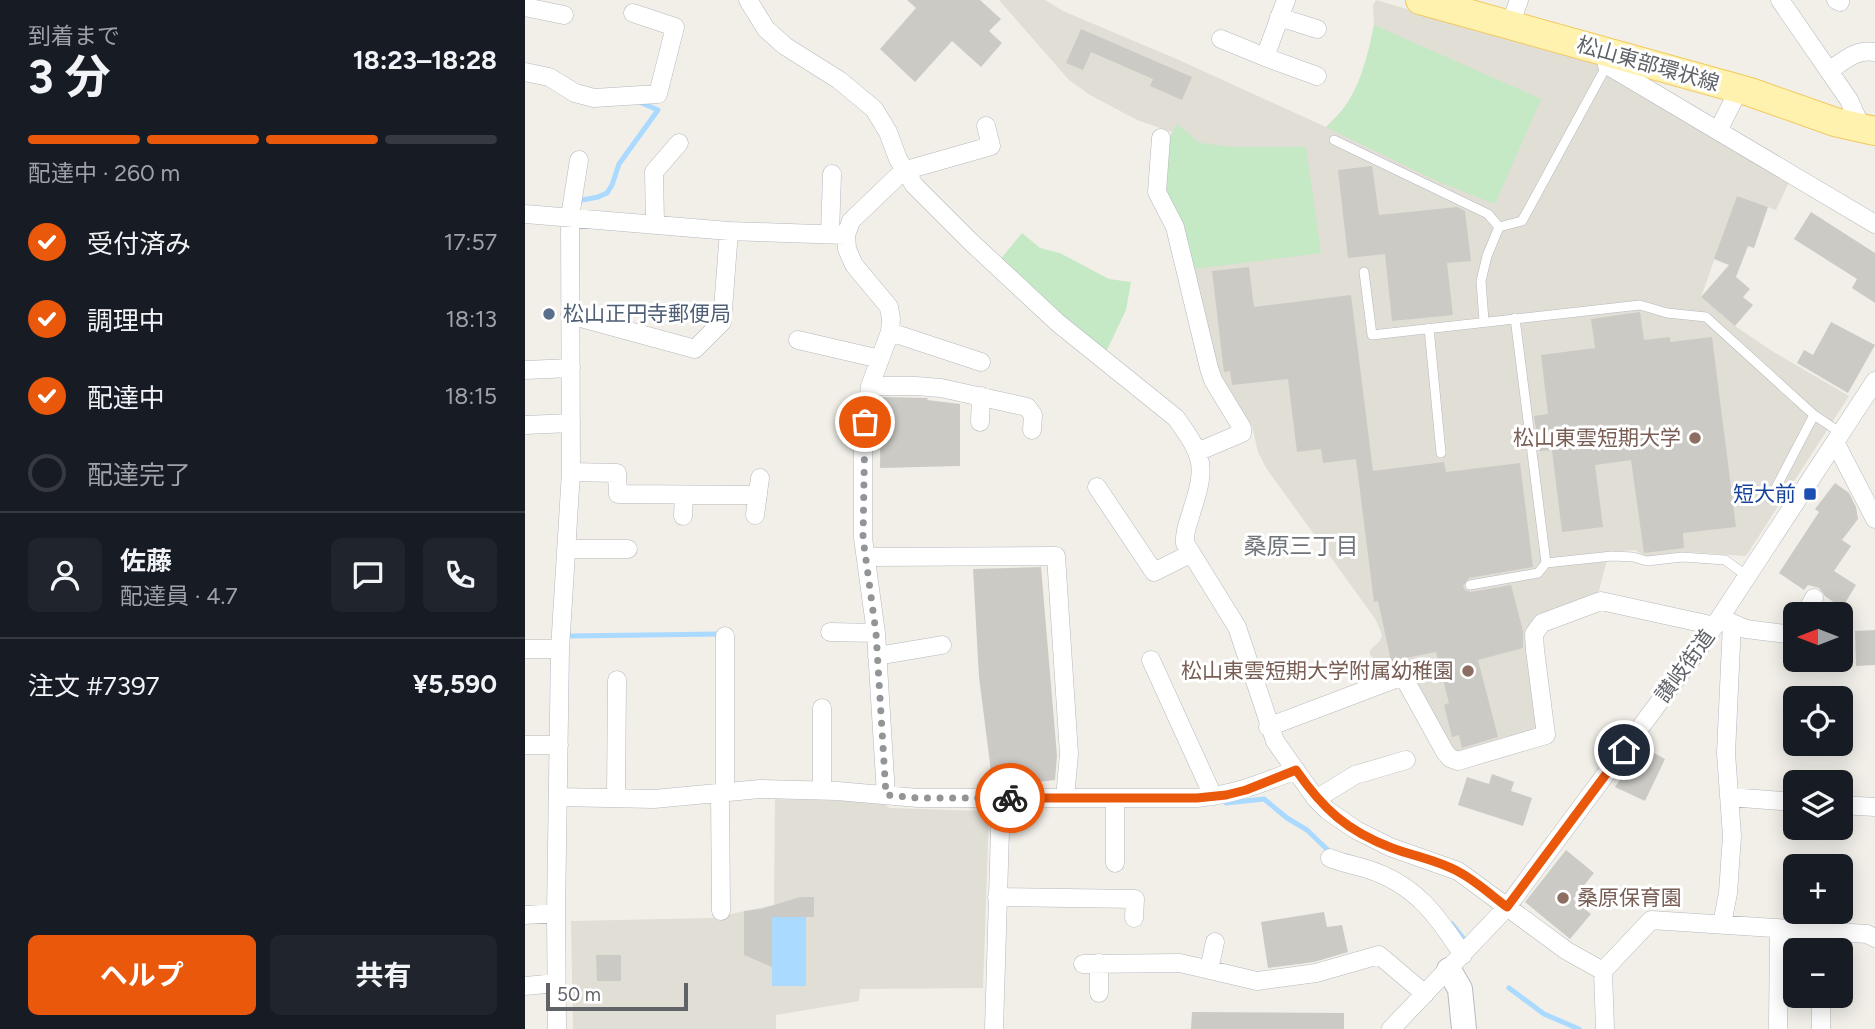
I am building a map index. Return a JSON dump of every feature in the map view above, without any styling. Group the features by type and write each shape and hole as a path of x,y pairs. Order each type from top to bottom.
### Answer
{"main road":[{"name":"松山東部環状線","path":"1420,0 1515,13 1610,60 1739,89 1835,122 1868,130"}],"street":[{"path":"528,0 525,7 564,15"},
{"path":"748,0 767,29 785,46 839,80 874,109 913,185 971,242 1058,323 1176,418 1197,452 1203,475 1184,532 1185,543 1237,627 1268,727 1275,741 1316,799 1356,830 1390,847 1458,871 1567,951 1603,971"},
{"path":"1780,0 1830,70 1868,130"},
{"path":"1265,57 1279,6 1317,29"},
{"path":"525,72 549,77 575,93 594,98 658,94 675,27 633,13"},
{"path":"1221,39 1317,76"},
{"path":"1830,70 1857,53 1875,52"},
{"path":"1610,60 1718,131 1875,224"},
{"path":"1718,131 1739,89"},
{"path":"525,214 729,231 838,234 904,172 991,146 986,126"},
{"path":"1161,138 1157,192 1175,227 1213,380 1243,428 1243,433 1197,452"},
{"path":"655,224 654,172 679,143"},
{"path":"557,1029 556,913 561,649 571,472 570,217 579,160"},
{"path":"832,174 838,234 854,265 889,307 891,319 890,332 870,386 863,445 863,538 876,633 886,795"},
{"path":"570,315 695,349 722,322 729,231"},
{"path":"890,332 981,362"},
{"path":"798,340 880,359"},
{"path":"525,370 571,368"},
{"name":"讃岐街道","path":"1391,1029 1507,907 1722,621 1747,576 1874,384"},
{"path":"870,386 916,386 981,396 1027,407 1033,415 1032,430"},
{"path":"980,422 981,396"},
{"path":"525,425 571,423"},
{"path":"1838,438 1875,519"},
{"path":"571,472 617,473 618,495 684,495 759,487 755,515"},
{"path":"1097,487 1154,572 1190,554"},
{"path":"683,516 684,495"},
{"path":"566,550 628,549"},
{"path":"866,557 1056,556 1069,754 1065,798"},
{"path":"1812,602 1814,598"},
{"path":"1268,727 1403,676 1445,752 1450,758 1466,760 1497,748 1546,735 1534,634 1542,622 1601,601 1783,634"},
{"path":"1722,621 1732,836 1723,924"},
{"path":"830,632 876,633"},
{"path":"721,911 725,636"},
{"path":"877,656 942,645"},
{"path":"525,649 561,649"},
{"path":"1151,660 1213,796"},
{"path":"616,798 617,680"},
{"path":"822,708 822,790"},
{"path":"525,745 559,745"},
{"path":"1316,799 1355,775 1406,760"},
{"path":"559,797 654,799 760,789 822,790 918,798 1213,796 1246,790 1296,770"},
{"path":"1729,797 1783,801"},
{"path":"994,1029 1002,798"},
{"path":"1115,798 1115,863"},
{"path":"1853,806 1875,807"},
{"path":"1330,858 1368,869 1421,898 1442,922 1456,962 1464,1029"},
{"path":"997,897 1135,899 1134,918"},
{"path":"525,915 556,913"},
{"path":"1605,1029 1603,971 1651,920 1867,934 1875,938"},
{"path":"1778,1029 1779,928"},
{"path":"1822,931 1822,938"},
{"path":"1209,969 1215,942"},
{"path":"1099,993 1091,964 1180,963 1257,981 1317,973 1379,955 1425,994"},
{"path":"525,986 556,983"},
{"path":"1821,1008 1821,1029"}],"lane":[{"path":"1499,227 1523,221 1610,60"},
{"path":"1334,140 1488,214 1499,227"},
{"path":"1484,321 1482,281 1487,256 1499,227"},
{"path":"1364,272 1372,335 1640,305 1667,313 1706,317 1838,438"},
{"path":"1515,318 1546,563"},
{"path":"1429,328 1441,453"},
{"path":"1770,499 1814,415"},
{"path":"1470,585 1538,573 1546,563 1612,556 1633,556 1647,561 1693,558 1725,560 1747,576"}],"shaded area":[{"path":"999,0 1045,0 1063,11 1326,127 1347,105 1358,84 1368,57 1374,25 1373,5 1376,0 1597,64 1599,70 1790,180 1776,210 1737,196 1701,297 1735,326 1772,351 1849,396 1746,556 1688,552 1647,557 1635,550 1609,552 1597,598 1543,618 1541,733 1463,755 1448,747 1407,668 1386,671 1370,655 1370,650 1380,641 1382,635 1376,620 1266,468 1258,452 1252,426 1219,376 1194,269 1169,139 1172,132 1137,120 1090,95 1069,80"},
{"path":"775,799 881,802 890,808 989,813 983,988 860,989 859,1001 776,1015 776,1029 573,1029 571,921 712,918 774,905"}],"green space":[{"path":"1374,25 1541,99 1495,204 1437,181 1326,127 1337,117 1353,94"},
{"path":"1177,124 1200,143 1231,147 1306,147 1321,253 1194,269 1165,190 1169,139"},
{"path":"1022,233 1040,248 1060,253 1109,279 1131,282 1126,310 1106,352 1080,334 999,261"}],"water":[{"path":"772,917 806,917 806,986 772,986"}],"building":[{"path":"907,0 980,0 1001,19 989,31 1002,43 981,67 952,41 915,82 880,49 916,8"},
{"path":"1081,29 1192,77 1182,100 1150,86 1153,79 1091,52 1083,70 1066,63"},
{"path":"1372,166 1379,215 1457,207 1465,211 1471,261 1447,263 1453,315 1392,321 1385,254 1348,258 1338,170"},
{"path":"1737,196 1768,207 1754,248 1748,246 1736,277 1750,289 1743,297 1753,305 1735,326 1701,297 1729,265 1714,259"},
{"path":"1811,212 1875,253 1875,303 1852,288 1857,279 1794,239"},
{"path":"1249,267 1254,307 1351,295 1373,471 1444,462 1446,472 1520,463 1533,567 1469,578 1463,586 1471,592 1511,585 1523,631 1523,648 1478,660 1498,737 1462,748 1459,735 1452,737 1444,705 1449,703 1436,652 1391,661 1378,601 1374,602 1356,459 1323,463 1321,449 1297,452 1288,379 1232,385 1230,371 1224,372 1212,271"},
{"path":"1640,312 1644,340 1670,337 1670,342 1712,337 1736,527 1683,533 1684,548 1644,553 1631,460 1595,465 1603,527 1562,532 1552,450 1539,451 1534,416 1548,414 1541,355 1595,348 1591,319"},
{"path":"1831,322 1875,345 1848,393 1797,363 1804,350 1813,355"},
{"path":"881,397 928,398 927,400 960,404 960,466 880,468"},
{"path":"1835,483 1849,493 1856,507 1858,519 1842,540 1851,546 1834,571 1856,585 1846,602 1834,602 1819,588 1808,585 1804,590 1779,573 1819,512 1815,509"},
{"path":"1041,567 1057,756 1055,780 993,787 979,677 973,569"},
{"path":"1875,630 1875,665 1856,666 1855,631"},
{"path":"1643,747 1665,759 1645,801 1615,787"},
{"path":"1492,774 1514,782 1511,791 1532,798 1523,826 1458,805 1467,777 1489,784"},
{"path":"1566,850 1594,873 1573,899 1591,914 1570,939 1525,902"},
{"path":"800,897 814,897 814,917 772,917 772,967 744,955 744,911 761,909"},
{"path":"1324,912 1327,927 1342,925 1348,952 1314,962 1268,968 1261,922"},
{"path":"596,955 621,955 621,981 597,981"},
{"path":"1192,1012 1344,1013 1344,1029 1191,1029"}],"waterway":[{"path":"576,203 607,193 619,164 658,110 637,101"},
{"path":"569,636 720,634"},
{"path":"1226,803 1264,799 1307,830 1332,854"},
{"path":"1452,924 1464,939"},
{"path":"1509,988 1544,1014 1579,1029"}],"way so far":[{"path":"865,422 863,538 876,633 886,795 918,798 1010,798"}],"place":[{"name":"松山正円寺郵便局","path":"549,314"},
{"name":"松山東雲短期大学","path":"1695,438"},
{"name":"短大前","path":"1810,494"},
{"name":"松山東雲短期大学附属幼稚園","path":"1468,671"},
{"name":"桑原保育園","path":"1563,898"}],"district":[{"name":"桑原三丁目","path":"1301,546"}],"route":[{"path":"1010,798 1197,798 1246,790 1296,770 1316,799 1356,830 1390,847 1458,871 1507,907 1624,750"}]}
